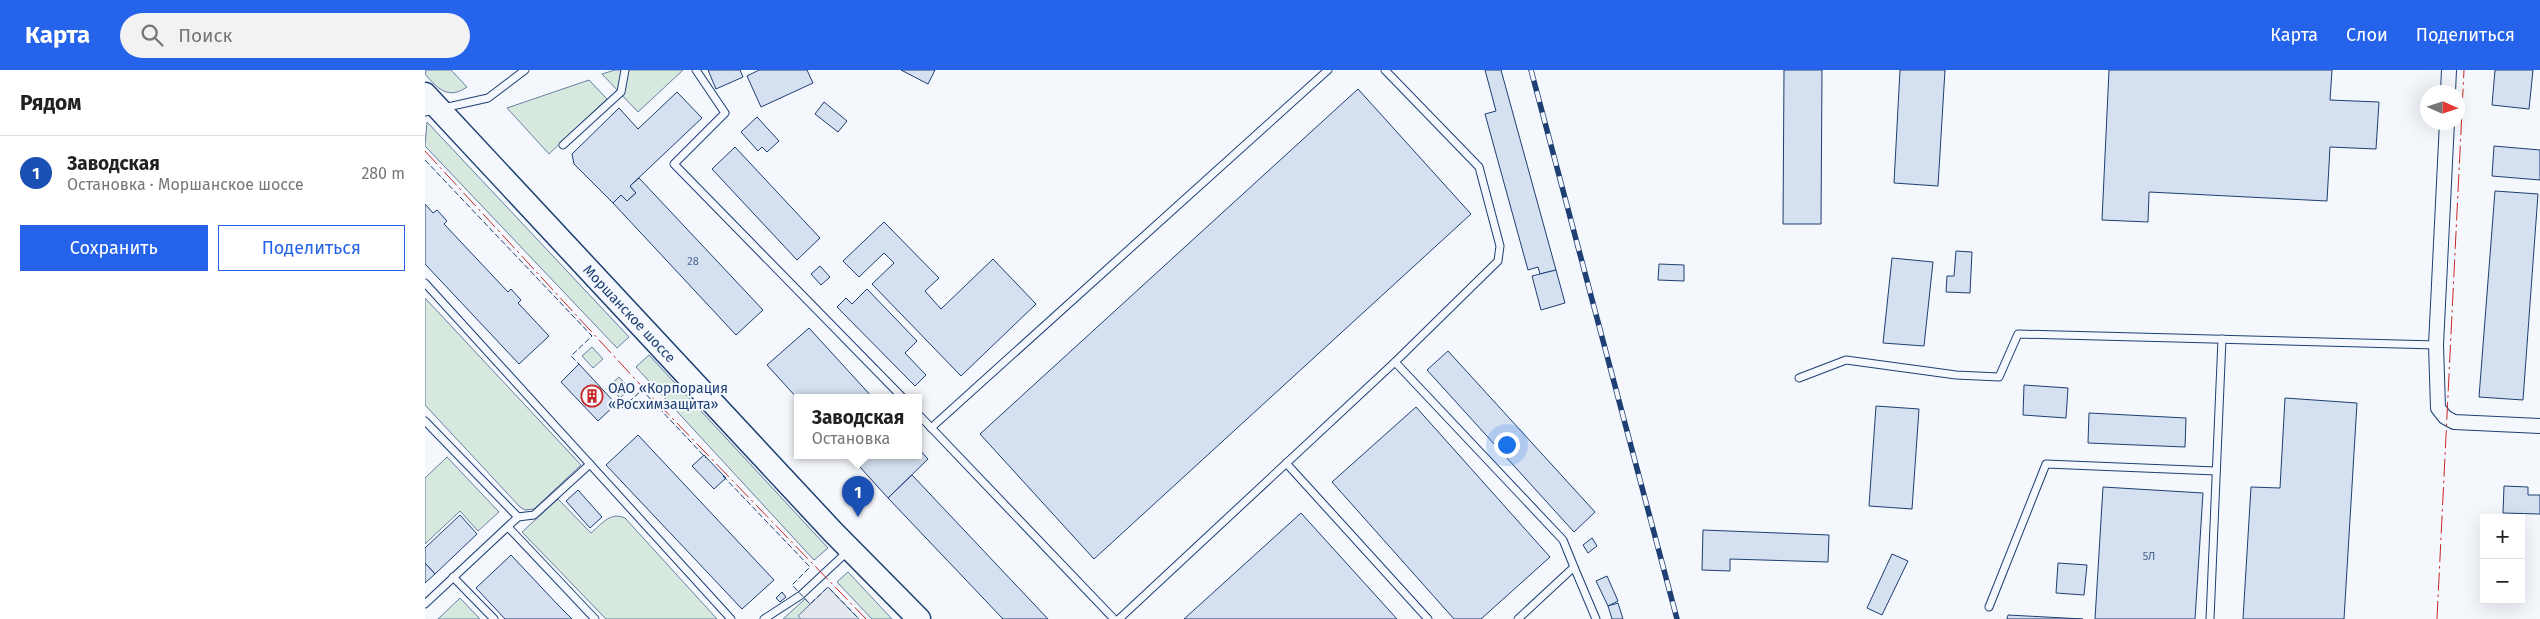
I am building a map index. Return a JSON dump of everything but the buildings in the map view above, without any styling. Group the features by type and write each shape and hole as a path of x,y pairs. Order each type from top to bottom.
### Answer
{"main road":[{"name":"Моршанское шоссе","path":"429,104 850,549 919,619"}],"street":[{"path":"2448,85 2449,70"},
{"path":"2447,130 2437,345 2438,408 2445,418 2454,422 2540,426"}],"lane":[{"path":"429,104 488,98 525,70"},
{"path":"563,145 621,92 625,70"},
{"path":"696,70 725,113 674,164 899,394"},
{"path":"931,428 1328,70"},
{"path":"1119,619 1395,362 1498,261 1500,246 1479,167 1385,70"},
{"path":"425,283 731,619"},
{"path":"1799,378 1846,360 1956,375 1999,377 2018,334 2437,345"},
{"path":"2210,619 2222,339"},
{"path":"1395,362 1563,540 1596,619"},
{"path":"922,418 1114,619"},
{"path":"425,421 519,517"},
{"path":"1286,463 1428,619"},
{"path":"425,604 519,517 534,515 590,464"},
{"path":"1989,606 2046,464 2217,471"},
{"path":"508,527 595,619"},
{"path":"764,619 801,595 850,549"},
{"path":"1517,619 1574,567"},
{"path":"453,577 494,619"}],"shaded area":[{"path":"426,70 451,70 467,87 454,93 449,93 439,88 425,74"},
{"path":"615,70 683,70 638,112 602,74"},
{"path":"589,80 607,99 549,154 507,108"},
{"path":"427,122 629,337 617,348 425,146"},
{"path":"425,298 581,465 534,509 525,510 520,507 425,405"},
{"path":"592,347 603,359 593,368 582,356"},
{"path":"649,355 828,548 814,560 636,367"},
{"path":"619,377 630,389 620,398 609,386"},
{"path":"447,457 499,512 478,531 460,511 425,544 425,478"},
{"path":"558,499 591,533 610,518 620,516 625,518 717,619 606,619 522,532"},
{"path":"848,572 892,619 872,619 837,582"},
{"path":"828,587 859,619 801,619 798,616"},
{"path":"460,598 480,619 438,619"},
{"path":"805,599 810,604 798,616 801,619 783,619"}],"railway":[{"path":"1531,70 1677,619"}],"fence":[{"path":"425,160 592,336 571,356 579,364"},
{"path":"616,404 621,409 642,390 706,458"},
{"path":"723,476 810,567 792,585 810,604 828,587 859,619"}],"power":[{"path":"2437,619 2464,70"},
{"path":"425,151 647,392 866,619"}],"place":[{"name":"ОАО «Корпорация «Росхимзащита»","path":"592,396"},
{"name":"Заводская","path":"858,517"}]}
